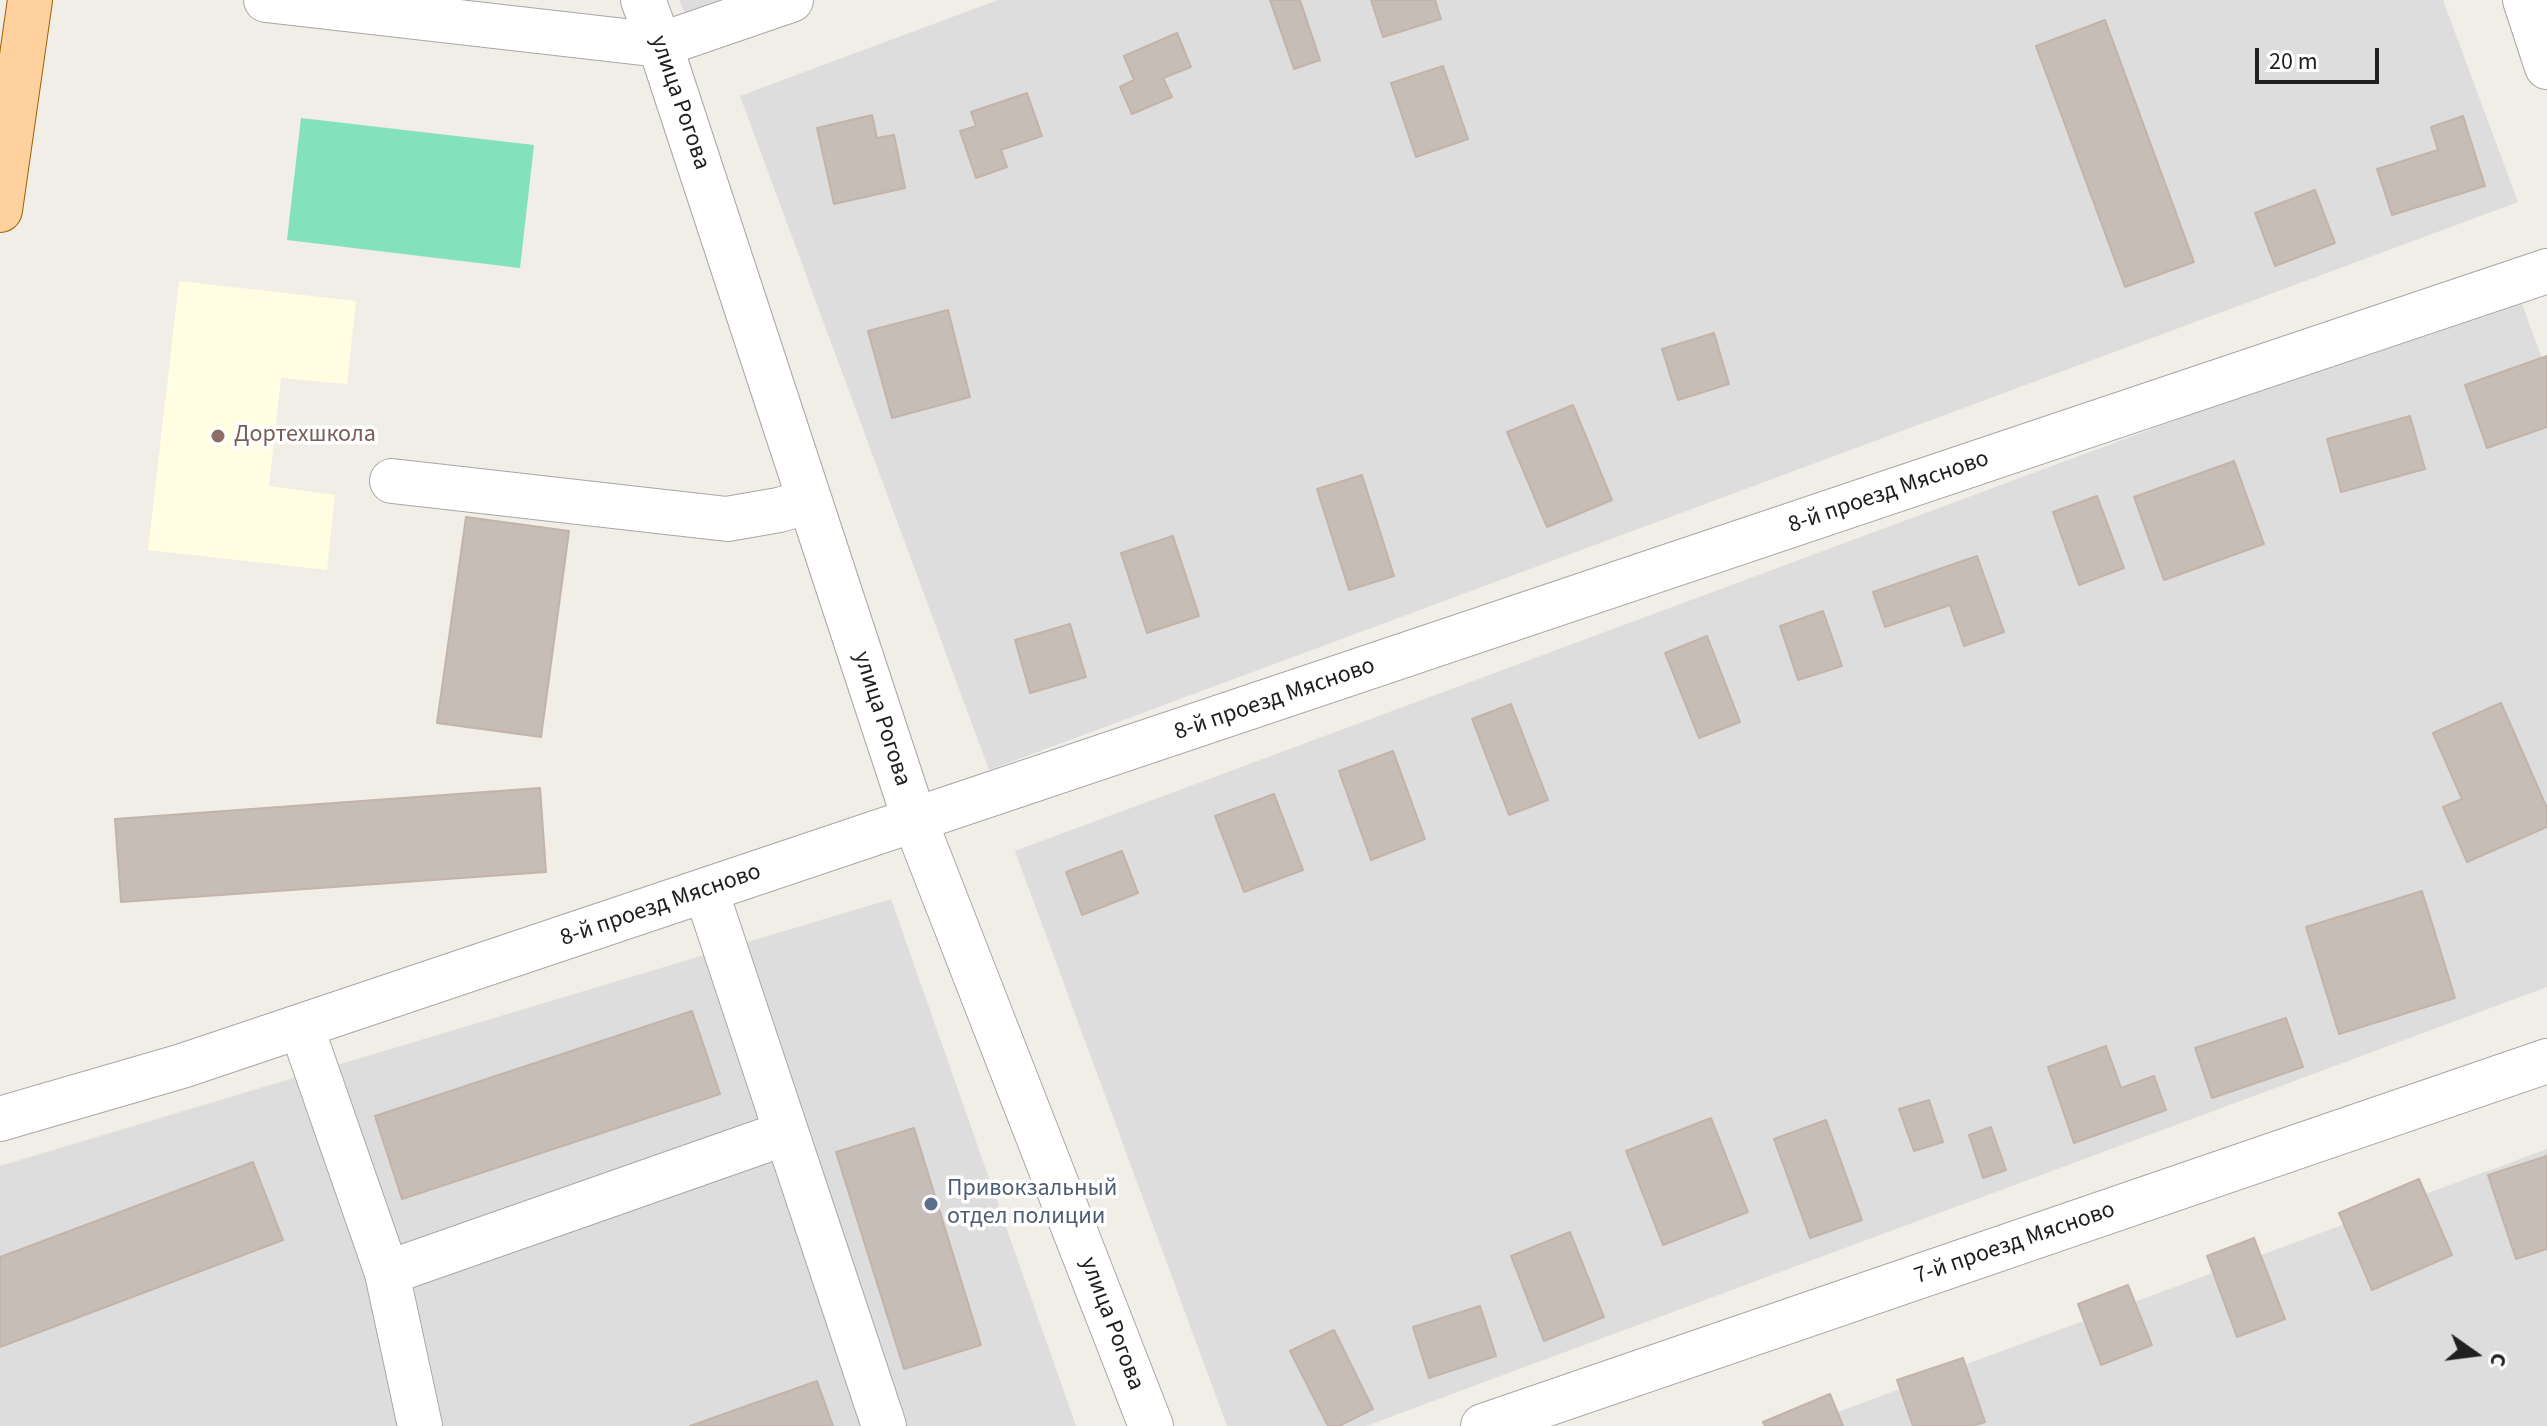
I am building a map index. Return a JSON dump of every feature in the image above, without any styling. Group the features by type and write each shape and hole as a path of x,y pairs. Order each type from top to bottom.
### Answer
{"main road":[{"path":"0,210 10,54 30,0"}],"street":[{"path":"266,0 660,45 791,0"},
{"name":"улица Рогова","path":"643,0 915,821 1151,1426"},
{"path":"2525,0 2547,67"},
{"name":"8-й проезд Мясново","path":"0,1119 182,1066 2547,271"},
{"path":"392,481 727,519 810,501"},
{"path":"706,891 884,1426"},
{"path":"301,1026 387,1273 420,1426"},
{"name":"7-й проезд Мясново","path":"1483,1426 2547,1061"},
{"path":"387,1273 786,1133"}],"shaded area":[{"path":"679,0 722,0 685,14"},
{"path":"998,0 2443,0 2518,202 989,770 740,96"},
{"name":"Дортехшкола","path":"179,281 356,301 347,384 281,378 269,486 335,495 327,570 148,550"},
{"path":"2518,293 2547,372 2547,987 1366,1426 1227,1426 1015,851"},
{"path":"891,899 1076,1426 0,1426 0,1166"},
{"path":"2547,1149 2547,1426 1800,1426"}],"green space":[{"path":"301,118 534,145 520,268 287,240"}],"building":[{"path":"1270,0 1300,0 1320,60 1294,69"},
{"path":"1371,0 1435,0 1441,19 1383,37"},
{"path":"2105,20 2194,262 2125,287 2036,46"},
{"path":"1177,33 1191,67 1163,78 1172,97 1132,114 1120,87 1134,80 1124,56"},
{"path":"1443,66 1468,139 1416,157 1391,83"},
{"path":"1027,93 1042,136 1001,150 1007,167 976,178 960,131 976,126 971,112"},
{"path":"872,115 877,138 894,135 905,188 834,204 817,128"},
{"path":"2463,116 2485,186 2392,215 2377,169 2438,150 2431,127"},
{"path":"2315,190 2335,243 2275,266 2255,213"},
{"path":"948,310 970,397 892,418 868,331"},
{"path":"1714,333 1729,384 1678,400 1662,349"},
{"path":"2547,356 2547,427 2487,448 2465,385"},
{"path":"1573,405 1612,500 1547,527 1507,432"},
{"path":"2410,416 2425,469 2341,492 2327,439"},
{"path":"2234,461 2264,544 2164,580 2134,497"},
{"path":"1362,475 1394,576 1349,590 1317,489"},
{"path":"2097,496 2124,568 2079,585 2053,512"},
{"path":"466,517 569,531 541,737 437,723"},
{"path":"1173,536 1199,616 1147,633 1121,553"},
{"path":"1977,556 2004,632 1964,646 1950,605 1885,627 1873,592"},
{"path":"1823,611 1842,666 1798,680 1780,626"},
{"path":"1070,624 1086,677 1030,693 1015,640"},
{"path":"1707,636 1740,722 1699,738 1665,653"},
{"path":"2501,703 2547,808 2547,827 2467,862 2443,807 2462,799 2433,733"},
{"path":"1511,704 1548,800 1509,815 1472,719"},
{"path":"1393,751 1425,839 1371,860 1339,771"},
{"path":"540,788 546,872 121,902 115,819"},
{"path":"1274,794 1303,870 1244,892 1215,816"},
{"path":"1122,851 1138,893 1082,915 1066,872"},
{"path":"2422,891 2455,998 2339,1034 2306,927"},
{"path":"692,1011 720,1094 402,1199 375,1116"},
{"path":"2286,1018 2303,1067 2212,1098 2195,1048"},
{"path":"2106,1046 2121,1088 2154,1076 2166,1110 2074,1143 2048,1067"},
{"path":"1929,1100 1943,1142 1914,1151 1899,1109"},
{"path":"1711,1118 1748,1212 1663,1245 1626,1151"},
{"path":"1826,1120 1862,1220 1810,1238 1774,1139"},
{"path":"1991,1127 2006,1170 1983,1178 1969,1135"},
{"path":"914,1128 981,1345 904,1369 836,1152"},
{"path":"2547,1156 2547,1249 2516,1259 2488,1175"},
{"path":"253,1162 283,1240 0,1347 0,1257"},
{"path":"2419,1179 2452,1255 2372,1290 2339,1213"},
{"path":"1570,1232 1604,1317 1544,1341 1511,1256"},
{"path":"2254,1238 2285,1319 2237,1337 2207,1256"},
{"path":"2128,1285 2152,1345 2101,1365 2078,1304"},
{"path":"1480,1306 1496,1356 1429,1378 1413,1327"},
{"path":"1334,1330 1373,1409 1339,1426 1328,1426 1290,1351"},
{"path":"1963,1358 1985,1422 1972,1426 1913,1426 1897,1380"},
{"path":"817,1381 833,1426 690,1426"},
{"path":"1830,1394 1843,1426 1765,1426 1763,1422"}],"place":[{"name":"Дортехшкола","path":"218,436"},
{"name":"Привокзальный отдел полиции","path":"931,1204"}]}
